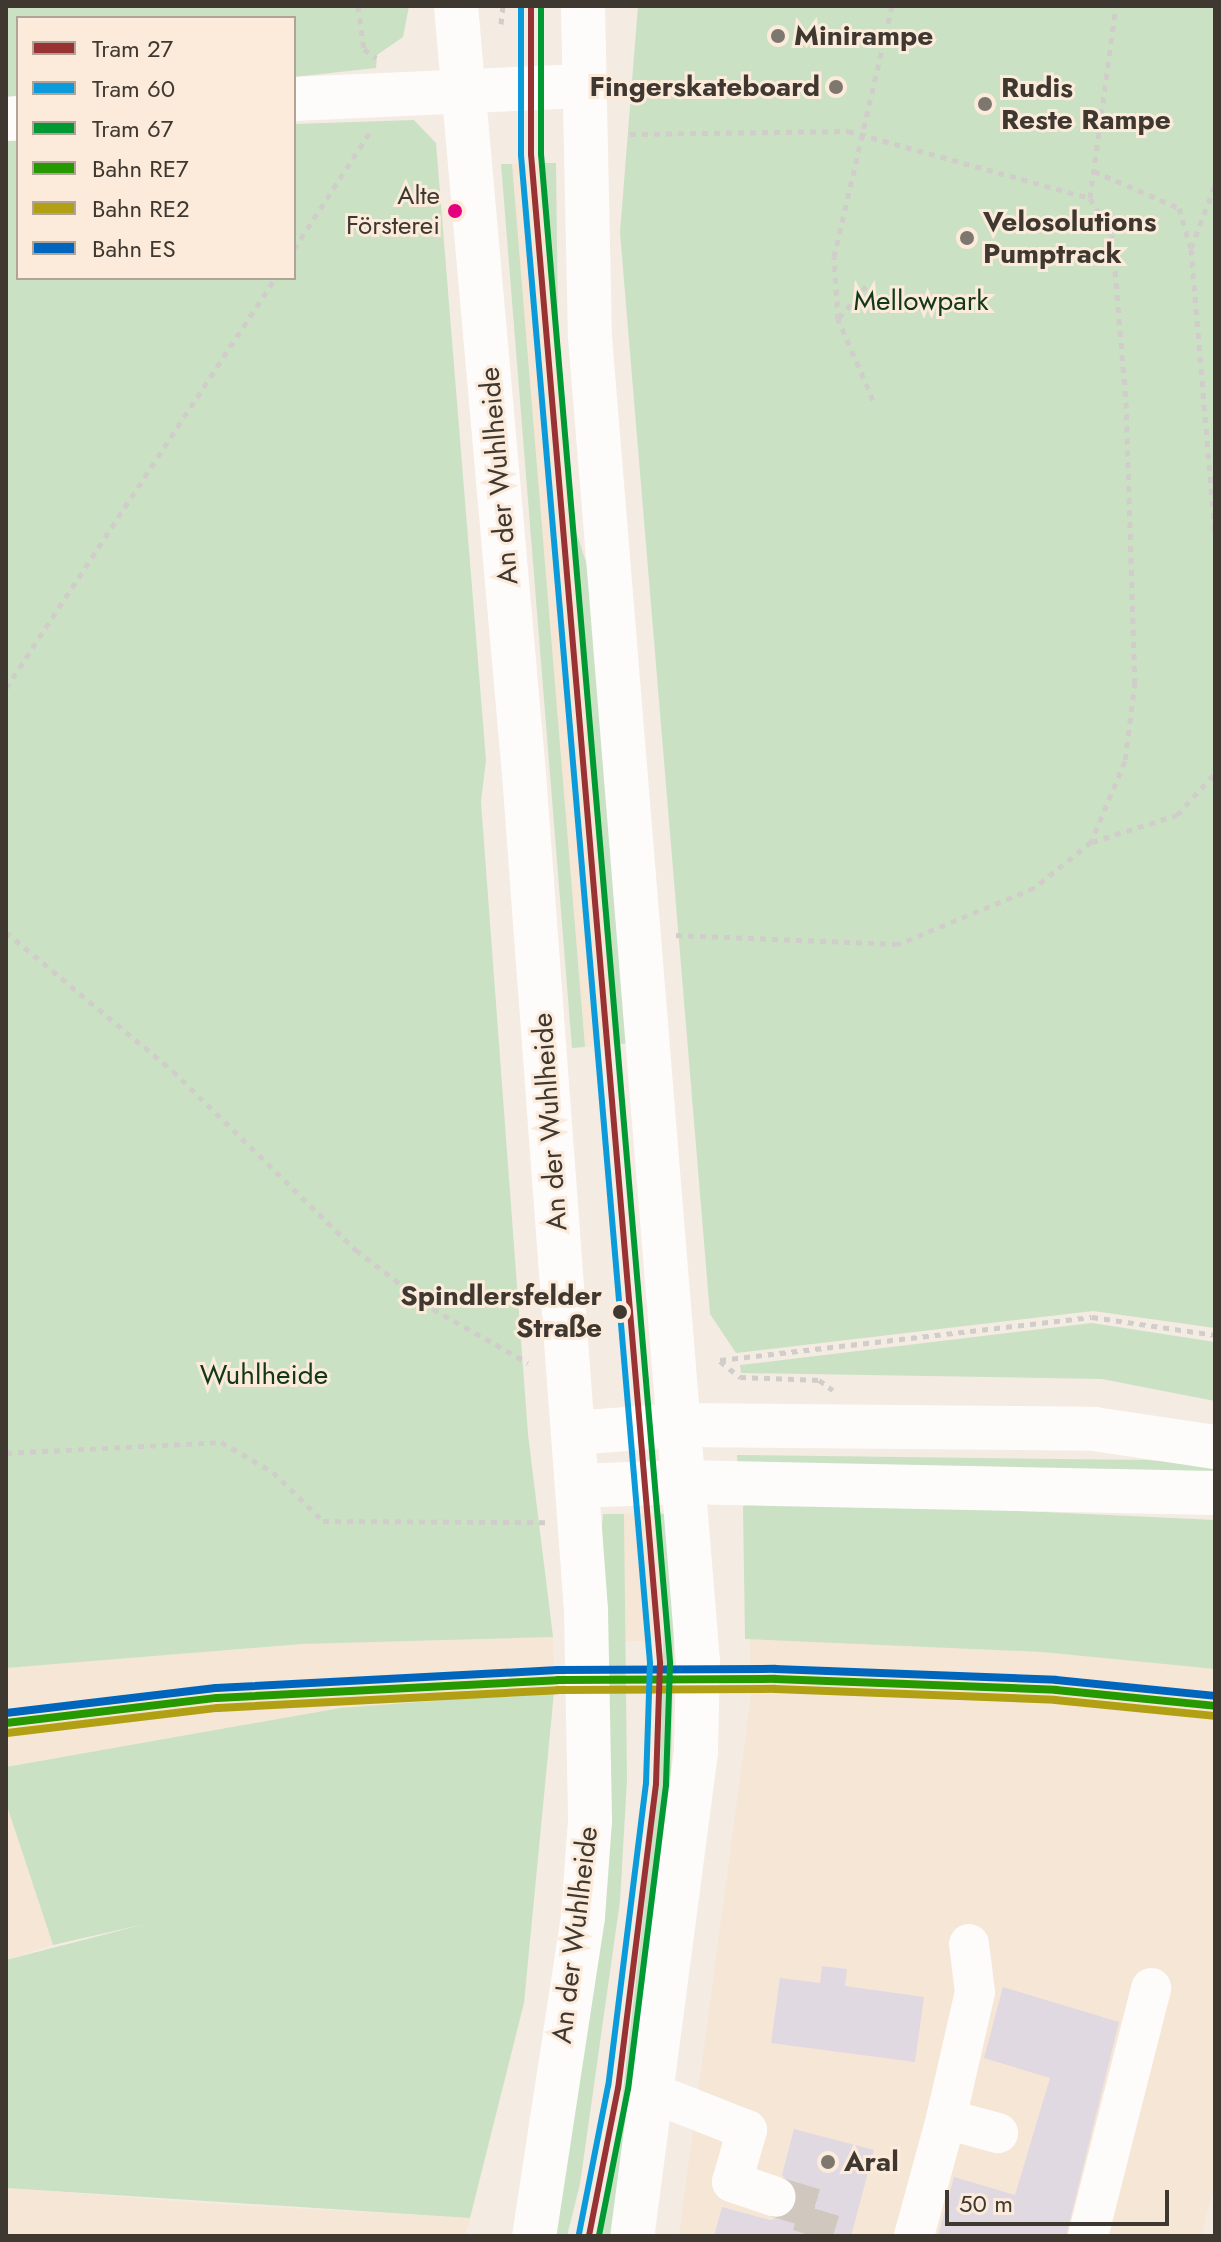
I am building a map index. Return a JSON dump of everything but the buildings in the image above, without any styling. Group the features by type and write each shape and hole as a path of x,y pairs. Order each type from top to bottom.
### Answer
{"main road":[{"path":"583,6 582,86 594,398 698,1662 696,1752 632,2236"},
{"name":"An der Wuhlheide","path":"474,15 468,92 574,1433 590,1821 583,1917 534,2236"},
{"path":"296,98 387,75 468,92 582,86"},
{"path":"574,1433 677,1425 1094,1429 1215,1447"},
{"path":"577,1486 682,1482 1215,1493"}],"lane":[{"path":"914,2236 946,2119 975,1992 969,1944"},
{"path":"1088,2236 1151,1988"},
{"path":"653,2093 696,2113 747,2130 732,2182 776,2197"},
{"path":"946,2119 998,2133"}],"path":[{"path":"296,245 387,75 364,49 358,6"},
{"path":"501,24 503,6"},
{"path":"873,400 838,319 834,257 857,134 892,6"},
{"path":"1091,842 1125,761 1135,682 1119,300 1112,235 1090,198 1116,6"},
{"path":"474,15 509,25"},
{"path":"630,134 857,134 1090,198"},
{"path":"1094,171 1179,208 1191,249 1215,534"},
{"path":"1191,249 1215,185"},
{"path":"6,688 274,280"},
{"path":"838,319 866,286"},
{"path":"674,935 898,944 1034,888 1091,842 1177,815 1215,773"},
{"path":"6,932 37,964 173,1071 356,1250 433,1309 528,1363"},
{"path":"834,1391 819,1380 740,1377 720,1360 1092,1317 1215,1335"},
{"path":"6,1453 221,1442 273,1472 323,1521 551,1522"}],"shaded area":[{"path":"541,163 614,1045 585,1047 512,164"},
{"path":"655,1513 664,1641 625,1641 624,1514"},
{"path":"553,1637 554,1692 340,1708 6,1767 6,1668 302,1644"},
{"path":"750,1637 1042,1652 1215,1669 1215,2182 1201,2236 679,2236 751,1696"},
{"path":"6,1803 53,1945 6,1960"},
{"path":"6,2188 470,2218 465,2236 6,2236"}],"green space":[{"path":"6,6 409,6 403,37 377,55 376,68 296,77 296,16 16,16 16,100 6,101"},
{"name":"Mellowpark","path":"638,6 1215,6 1215,1328 1093,1311 736,1353 710,1314 620,232"},
{"name":"Wuhlheide","path":"414,120 436,143 486,760 481,802 528,1434 553,1637 302,1644 6,1668 6,141 16,141 16,280 296,280 296,124"},
{"path":"541,163 556,163 558,324 575,528 591,578 628,1043 614,1045"},
{"path":"501,164 512,164 585,1047 572,1048"},
{"path":"1092,1323 1215,1342 1215,1401 1102,1379 741,1373 740,1365"},
{"path":"737,1455 1147,1460 1215,1465 1215,1479 738,1469"},
{"path":"767,1499 1215,1520 1215,1669 1042,1652 745,1639 743,1506"},
{"path":"655,1513 665,1514 674,1626 671,1778 615,2236 597,2236 620,2119 660,1767 664,1617"},
{"path":"603,1514 624,1514 627,1780 620,1901 580,2184 567,2236 549,2236"},
{"path":"554,1692 524,2003 470,2218 6,2188 6,1960 145,1924 53,1945 6,1803 6,1767 340,1708"}],"tunnel":[{"path":"776,2197 820,2210 812,2236"}],"tram line":[{"name":"60","path":"521,6 521,155 650,1663 646,1783 608,2086 579,2234"},
{"name":"27","path":"531,6 531,154 660,1663 656,1784 618,2088 589,2236"},
{"name":"67","path":"541,6 541,154 670,1663 666,1785 628,2089 599,2236"}],"rail line":[{"name":"ES","path":"6,1713 216,1688 558,1670 775,1669 1056,1680 1215,1696"},
{"name":"RE7","path":"6,1723 217,1698 558,1680 775,1679 1056,1690 1215,1706"},
{"name":"RE2","path":"7,1733 218,1708 558,1690 775,1689 1055,1700 1214,1716"}],"place":[{"name":"Minirampe","path":"778,36"},
{"name":"Fingerskateboard","path":"836,87"},
{"name":"Rudis Reste Rampe","path":"985,104"},
{"name":"Alte Försterei","path":"455,211"},
{"name":"Velosolutions Pumptrack","path":"967,238"},
{"name":"Spindlersfelder Straße","path":"620,1312"},
{"name":"Aral","path":"828,2162"}]}
